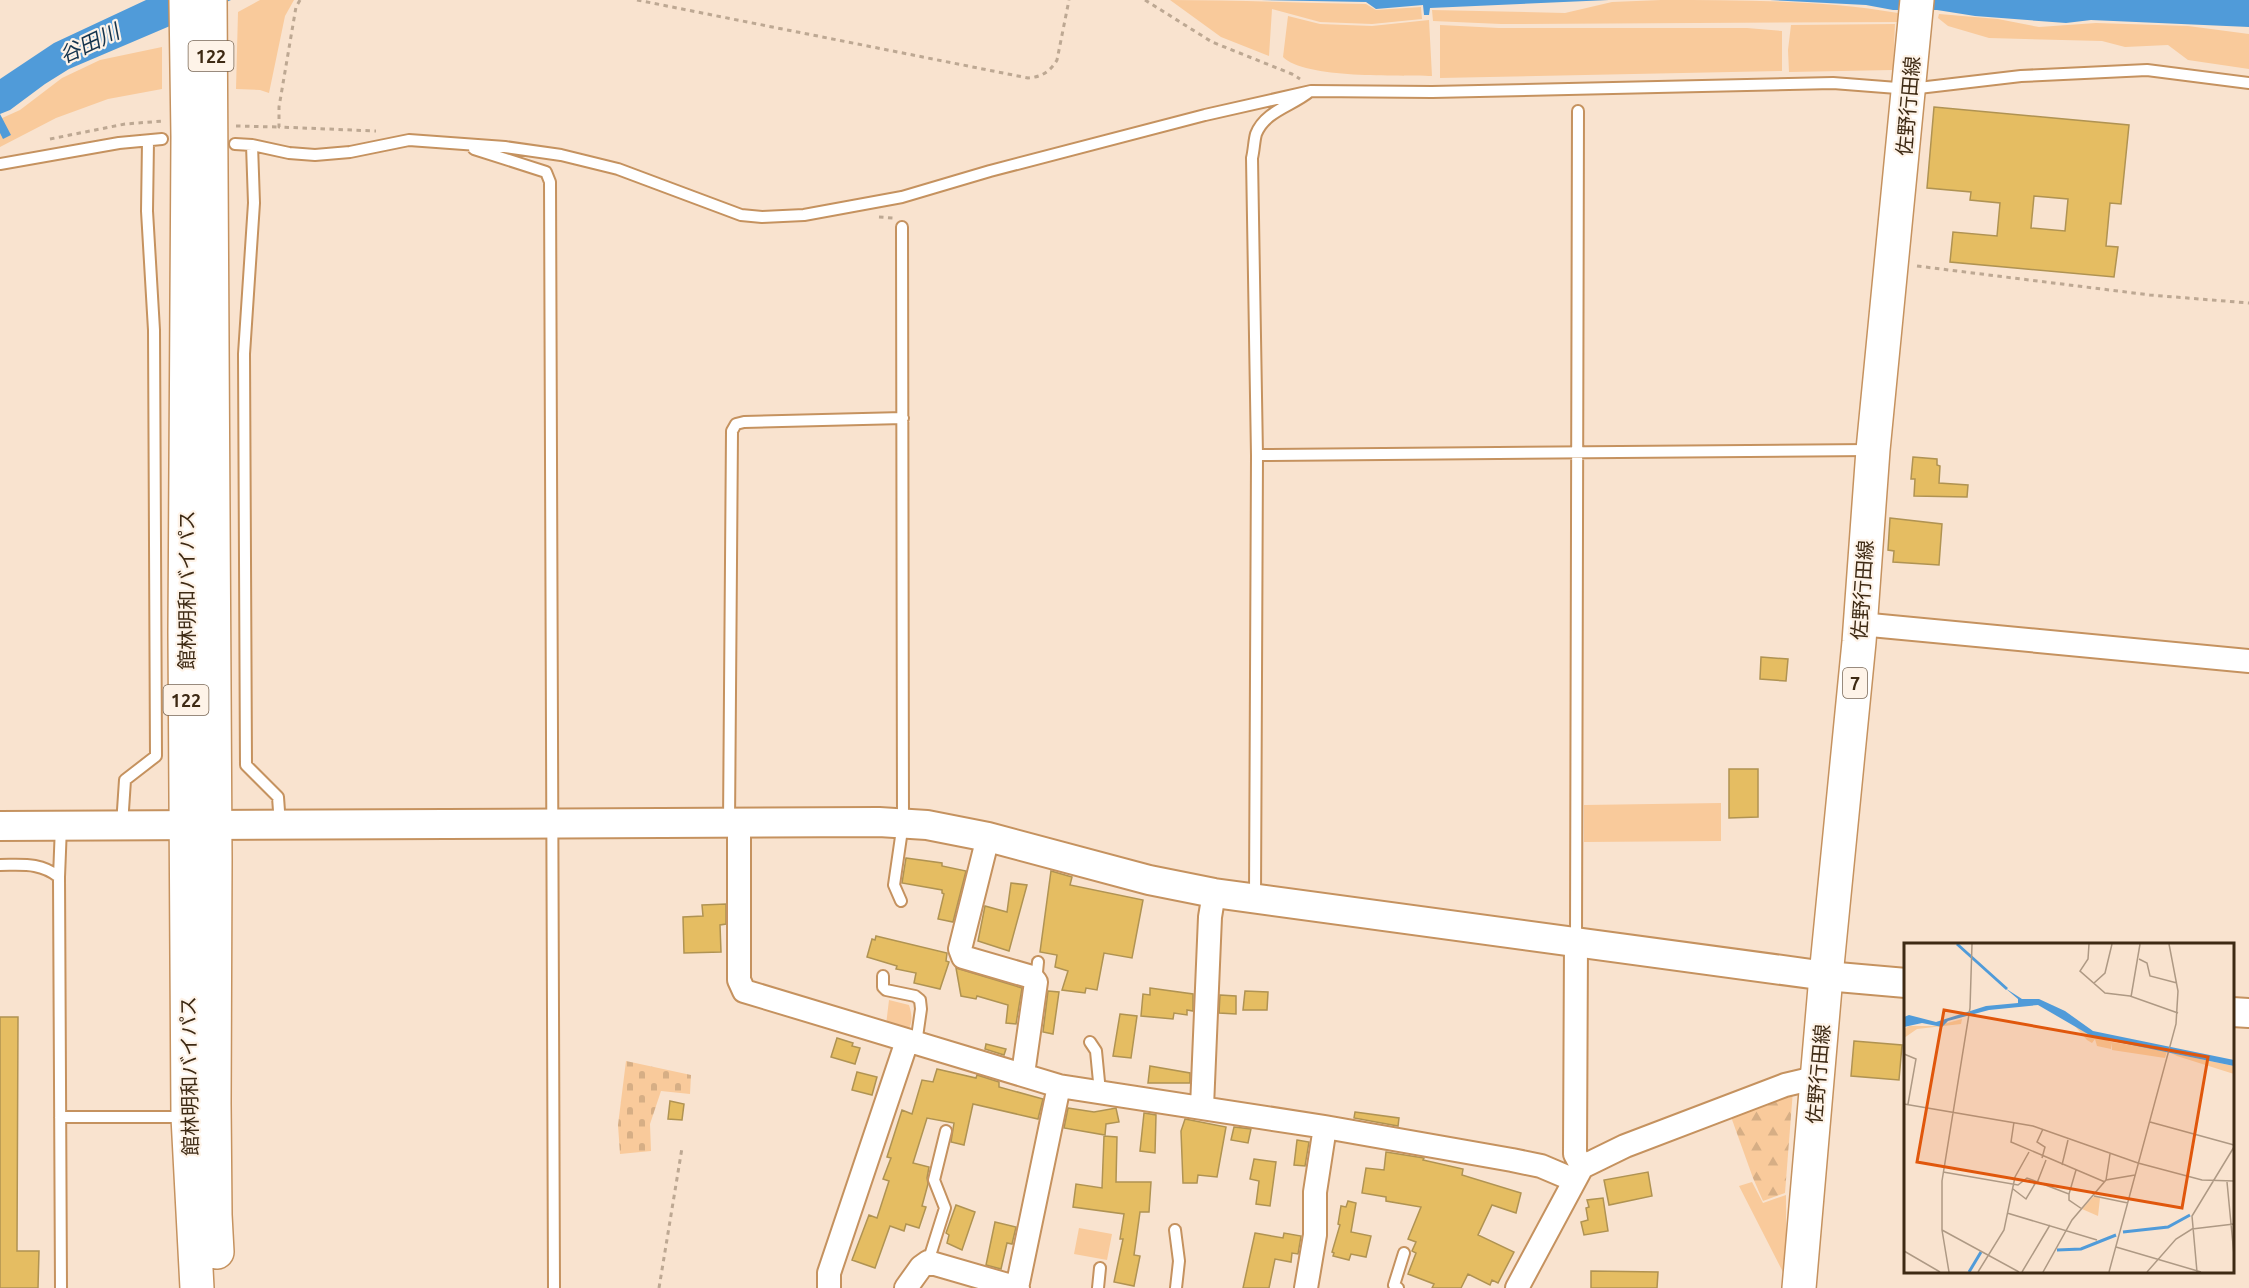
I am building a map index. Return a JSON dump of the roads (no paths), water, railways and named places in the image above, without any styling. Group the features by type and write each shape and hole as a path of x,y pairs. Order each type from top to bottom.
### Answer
{"main road":[{"name":"館林明和バイパス","path":"186,0 211,116"},
{"name":"館林明和バイパス","path":"210,0 211,116 185,621 201,826 219,1288"},
{"name":"佐野行田線","path":"1800,1288 1826,976 1917,0"},
{"name":"館林明和バイパス","path":"197,1288 188,1117 201,826"}],"street":[{"path":"1860,624 2249,660"},
{"path":"734,823 739,980 744,991 1059,1086 1325,1127 1578,1173"},
{"path":"0,826 903,823 927,825 988,837 1138,877 1214,893 1826,976 1904,983"},
{"path":"988,837 960,950 963,957 1032,977 1037,972 1023,1074"},
{"path":"1202,1107 1210,917 1214,893"},
{"path":"1576,942 1575,1154 1578,1173"},
{"path":"2234,1012 2249,1013"},
{"path":"829,1288 829,1273 912,1042"},
{"path":"1516,1288 1578,1173 1625,1146 1785,1085 1819,1077"},
{"path":"906,1288 921,1267 928,1262 1012,1287 1059,1086"},
{"path":"1306,1288 1315,1235 1315,1191 1325,1127"}],"lane":[{"path":"235,144 315,155 350,152 408,140 505,147 561,155 618,169 741,215 773,217 840,210 902,197 990,171 1171,124 1311,91 1432,92 1833,83 1910,84 2147,70 2249,83"},
{"path":"1255,898 1257,455 1252,158 1257,133 1270,114 1300,100 1311,91"},
{"path":"1576,942 1578,111"},
{"path":"0,164 119,143 162,139"},
{"path":"122,826 125,780 156,756 154,330 147,211 148,141"},
{"path":"460,144 546,172 550,182 554,1288"},
{"path":"252,145 254,203 244,354 246,765 278,797 280,825"},
{"path":"901,901 894,885 903,823 903,227"},
{"path":"734,823 732,430 736,424 744,422 903,418"},
{"path":"1257,455 1874,450"},
{"path":"61,826 59,877 61,1288"},
{"path":"0,865 38,865 49,869 59,877"},
{"path":"883,976 883,987 886,990 915,996 920,1000 921,1009 912,1042"},
{"path":"1090,1042 1096,1051 1100,1092"},
{"path":"60,1117 188,1117"},
{"path":"928,1262 945,1208 934,1180 946,1131"},
{"path":"1175,1230 1179,1261 1176,1288"},
{"path":"1398,1288 1394,1285 1404,1253"},
{"path":"1098,1288 1100,1268"}],"water":[{"name":"谷田川","path":"146,0 231,0 69,69 10,110 0,114 0,79 54,43"},
{"path":"1261,0 1609,0 1430,8 1429,15 1424,15 1423,5 1376,9 1366,2"},
{"path":"1770,0 2249,0 2249,27 2091,20 2066,23 1975,16 1937,10 1893,10 1866,5"},
{"path":"0,114 11,135 3,139 0,133"}]}
